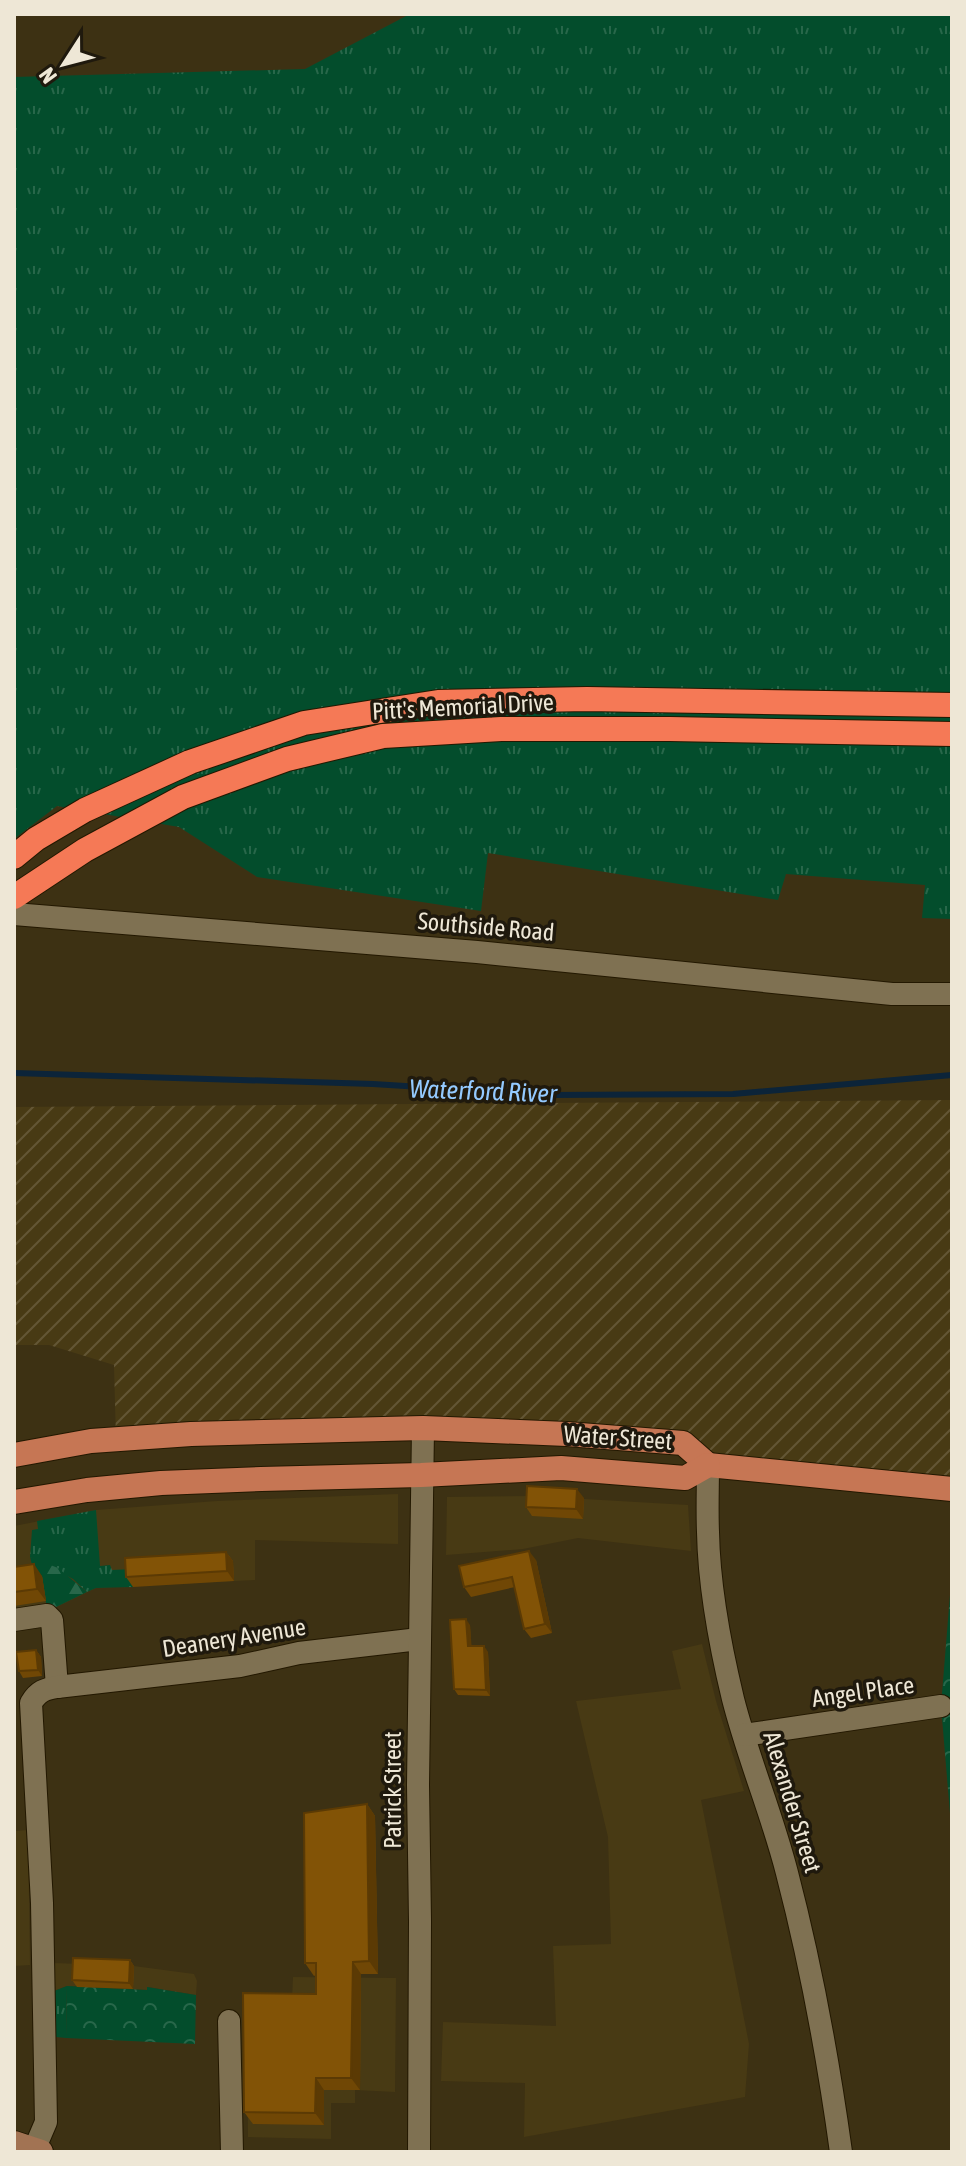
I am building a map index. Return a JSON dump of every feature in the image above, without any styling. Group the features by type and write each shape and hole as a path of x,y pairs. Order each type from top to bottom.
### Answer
{"highway":[{"name":"Pitt's Memorial Drive","path":"14,857 36,839 85,810 190,762 304,723 438,702 587,699 952,705"},
{"name":"Pitt's Memorial Drive","path":"14,897 85,850 183,797 287,759 383,736 501,729 952,734"}],"main road":[{"name":"Water Street","path":"14,1455 91,1441 191,1434 423,1428 683,1443 708,1465 685,1478 561,1468 161,1483 87,1490 14,1502"},
{"path":"708,1465 952,1489"}],"street":[{"name":"Southside Road","path":"14,914 416,947 892,994 952,994"},
{"name":"Patrick Street","path":"419,2152 419,1639 423,1428"},
{"name":"Alexander Street","path":"708,1465 708,1534 723,1653 734,1701 786,1869 805,1943 841,2152"},
{"path":"14,1620 47,1615 52,1620 57,1687 43,1690 35,1695 31,1703 42,1903 46,2122 29,2148"},
{"name":"Deanery Avenue","path":"57,1687 180,1674 240,1666 299,1653 419,1639"},
{"name":"Angel Place","path":"744,1735 941,1706"},
{"path":"229,2021 232,2152"}],"shaded area":[{"path":"952,1100 952,1489 708,1465 683,1443 567,1434 116,1439 114,1365 49,1345 14,1345 14,1107"},
{"path":"398,1494 398,1544 255,1540 255,1580 96,1588 52,1609 14,1613 14,1526 96,1510 217,1501"},
{"path":"533,1496 688,1505 691,1551 578,1538 523,1549 446,1555 447,1497"},
{"path":"702,1644 744,1791 701,1800 749,2044 745,2097 524,2137 525,2083 441,2081 443,2022 556,2026 553,1946 611,1944 608,1837 576,1701 681,1689 672,1651"},
{"path":"28,1830 30,1965 14,1966 14,1831"},
{"path":"54,1963 134,1966 194,1974 196,1995 148,1987 147,1990 67,1986 54,1991"},
{"path":"293,1977 396,1978 395,2092 355,2090 355,2103 331,2103 331,2139 248,2137 247,1999 292,2000"}],"green space":[{"path":"410,14 952,14 952,919 922,918 925,885 786,874 778,900 488,853 481,911 257,877 179,827 57,806 14,839 14,77 305,69"},
{"path":"96,1510 100,1566 110,1565 112,1570 132,1569 133,1587 96,1588 87,1592 73,1579 30,1557 32,1530 38,1529 37,1521"},
{"path":"30,1557 58,1568 87,1592 47,1609 42,1577 35,1577"},
{"path":"952,1570 952,1837 941,1706"},
{"path":"67,1986 66,2038 56,2037 54,1991"},
{"path":"67,1986 147,1990 147,1987 196,1995 195,2044 66,2038"}],"building":[{"path":"527,1486 577,1489 576,1509 526,1507"},
{"path":"529,1551 545,1624 524,1629 512,1577 464,1587 459,1566"},
{"path":"226,1552 227,1571 126,1577 125,1558"},
{"path":"34,1564 37,1589 14,1592 14,1567"},
{"path":"466,1619 468,1646 484,1646 486,1690 454,1689 450,1620"},
{"path":"36,1650 38,1670 19,1671 16,1652"},
{"path":"367,1804 369,1961 353,1962 351,2078 316,2078 315,2113 244,2112 243,1993 316,1994 316,1963 305,1963 304,1813"},
{"path":"73,1958 130,1960 129,1983 72,1980"}],"waterway":[{"name":"Waterford River","path":"14,1073 373,1084 550,1095 733,1094 952,1075"}]}
